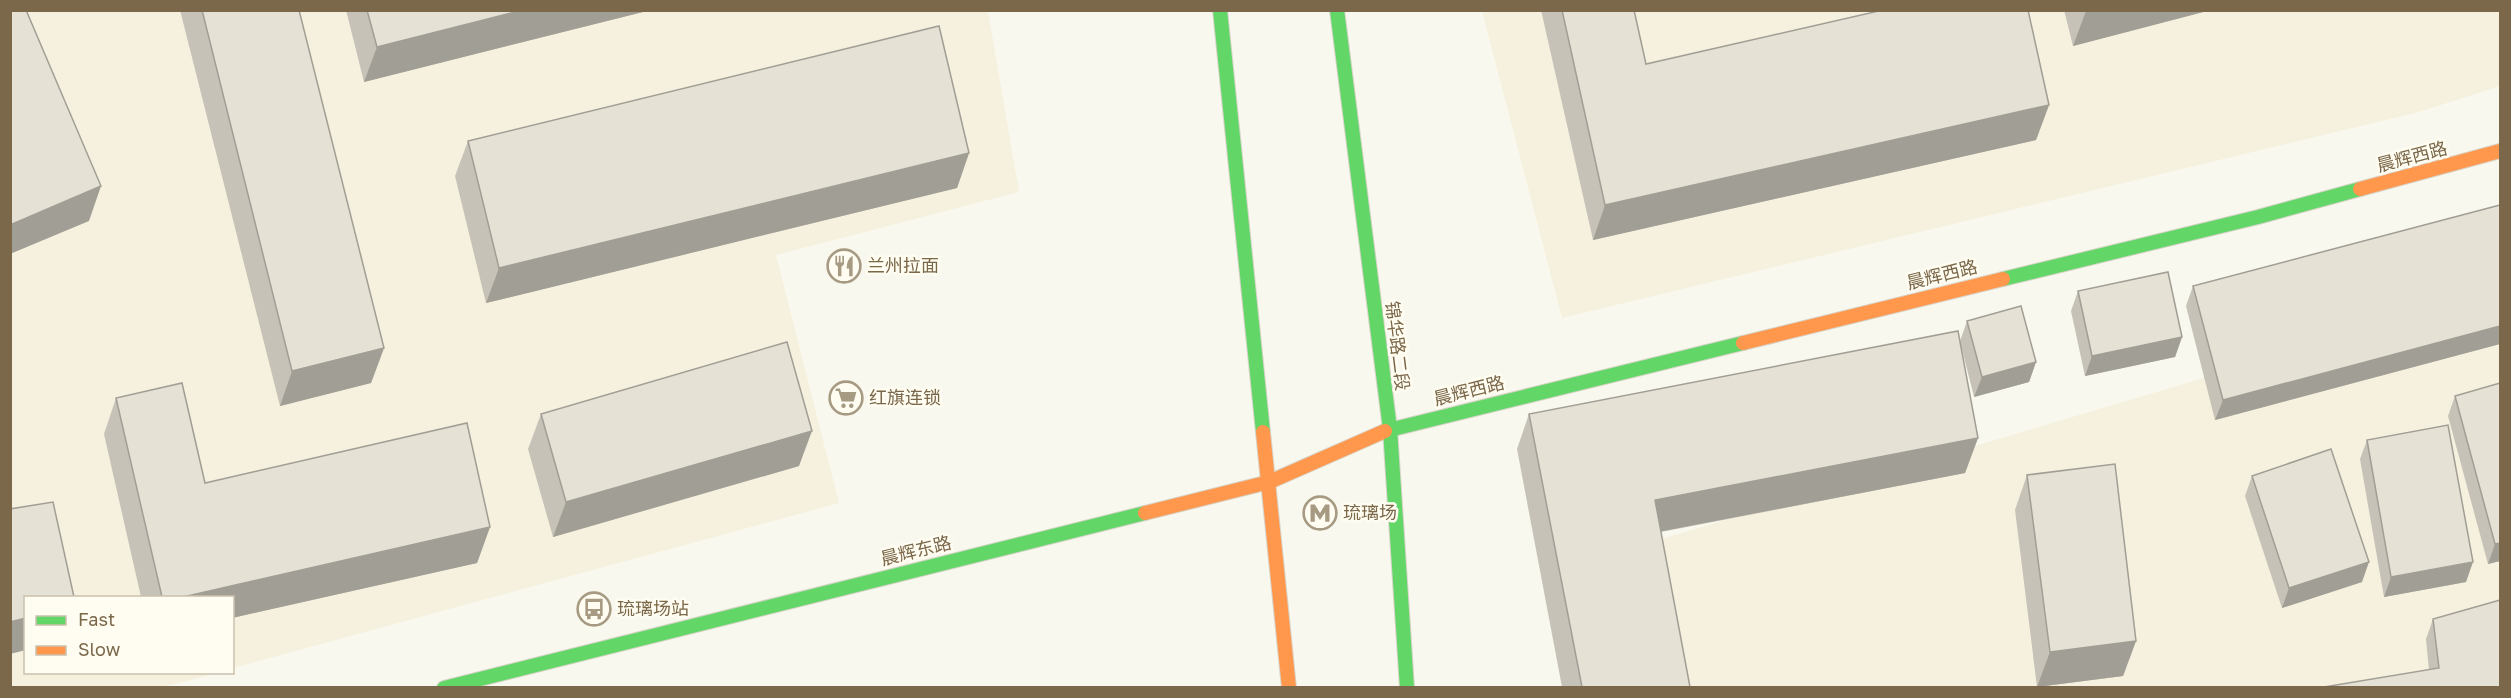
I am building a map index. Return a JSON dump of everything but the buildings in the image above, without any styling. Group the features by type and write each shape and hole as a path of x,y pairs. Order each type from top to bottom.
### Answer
{"street":[{"path":"1220,10 1289,687"},
{"name":"锦华路二段","path":"1337,10 1390,429 1407,687"},
{"name":"晨辉西路","path":"1390,429 2258,217 2500,152"},
{"name":"晨辉东路","path":"444,687 1269,482 1390,429"}],"shaded area":[{"path":"10,11 988,11 1019,192 776,255 839,503 234,668 234,596 24,596 24,674 214,674 163,687 11,687"},
{"path":"1482,11 2500,11 2500,86 2419,112 1562,318"},
{"path":"2500,290 2500,687 1569,687 1547,573"}],"traffic: fast":[{"path":"1220,10 1263,432"},
{"path":"1337,10 1390,429 1407,688"},
{"path":"2003,279 2258,217 2360,189"},
{"path":"1385,431 1743,343"},
{"path":"444,688 1145,513"}],"traffic: slow":[{"path":"2360,189 2500,151"},
{"path":"1743,343 2003,279"},
{"path":"1145,513 1269,482 1385,431"},
{"path":"1263,432 1289,688"}],"place":[{"name":"兰州拉面","path":"844,266"},
{"name":"红旗连锁","path":"846,398"},
{"name":"琉璃场","path":"1320,513"},
{"name":"琉璃场站","path":"594,609"}]}
